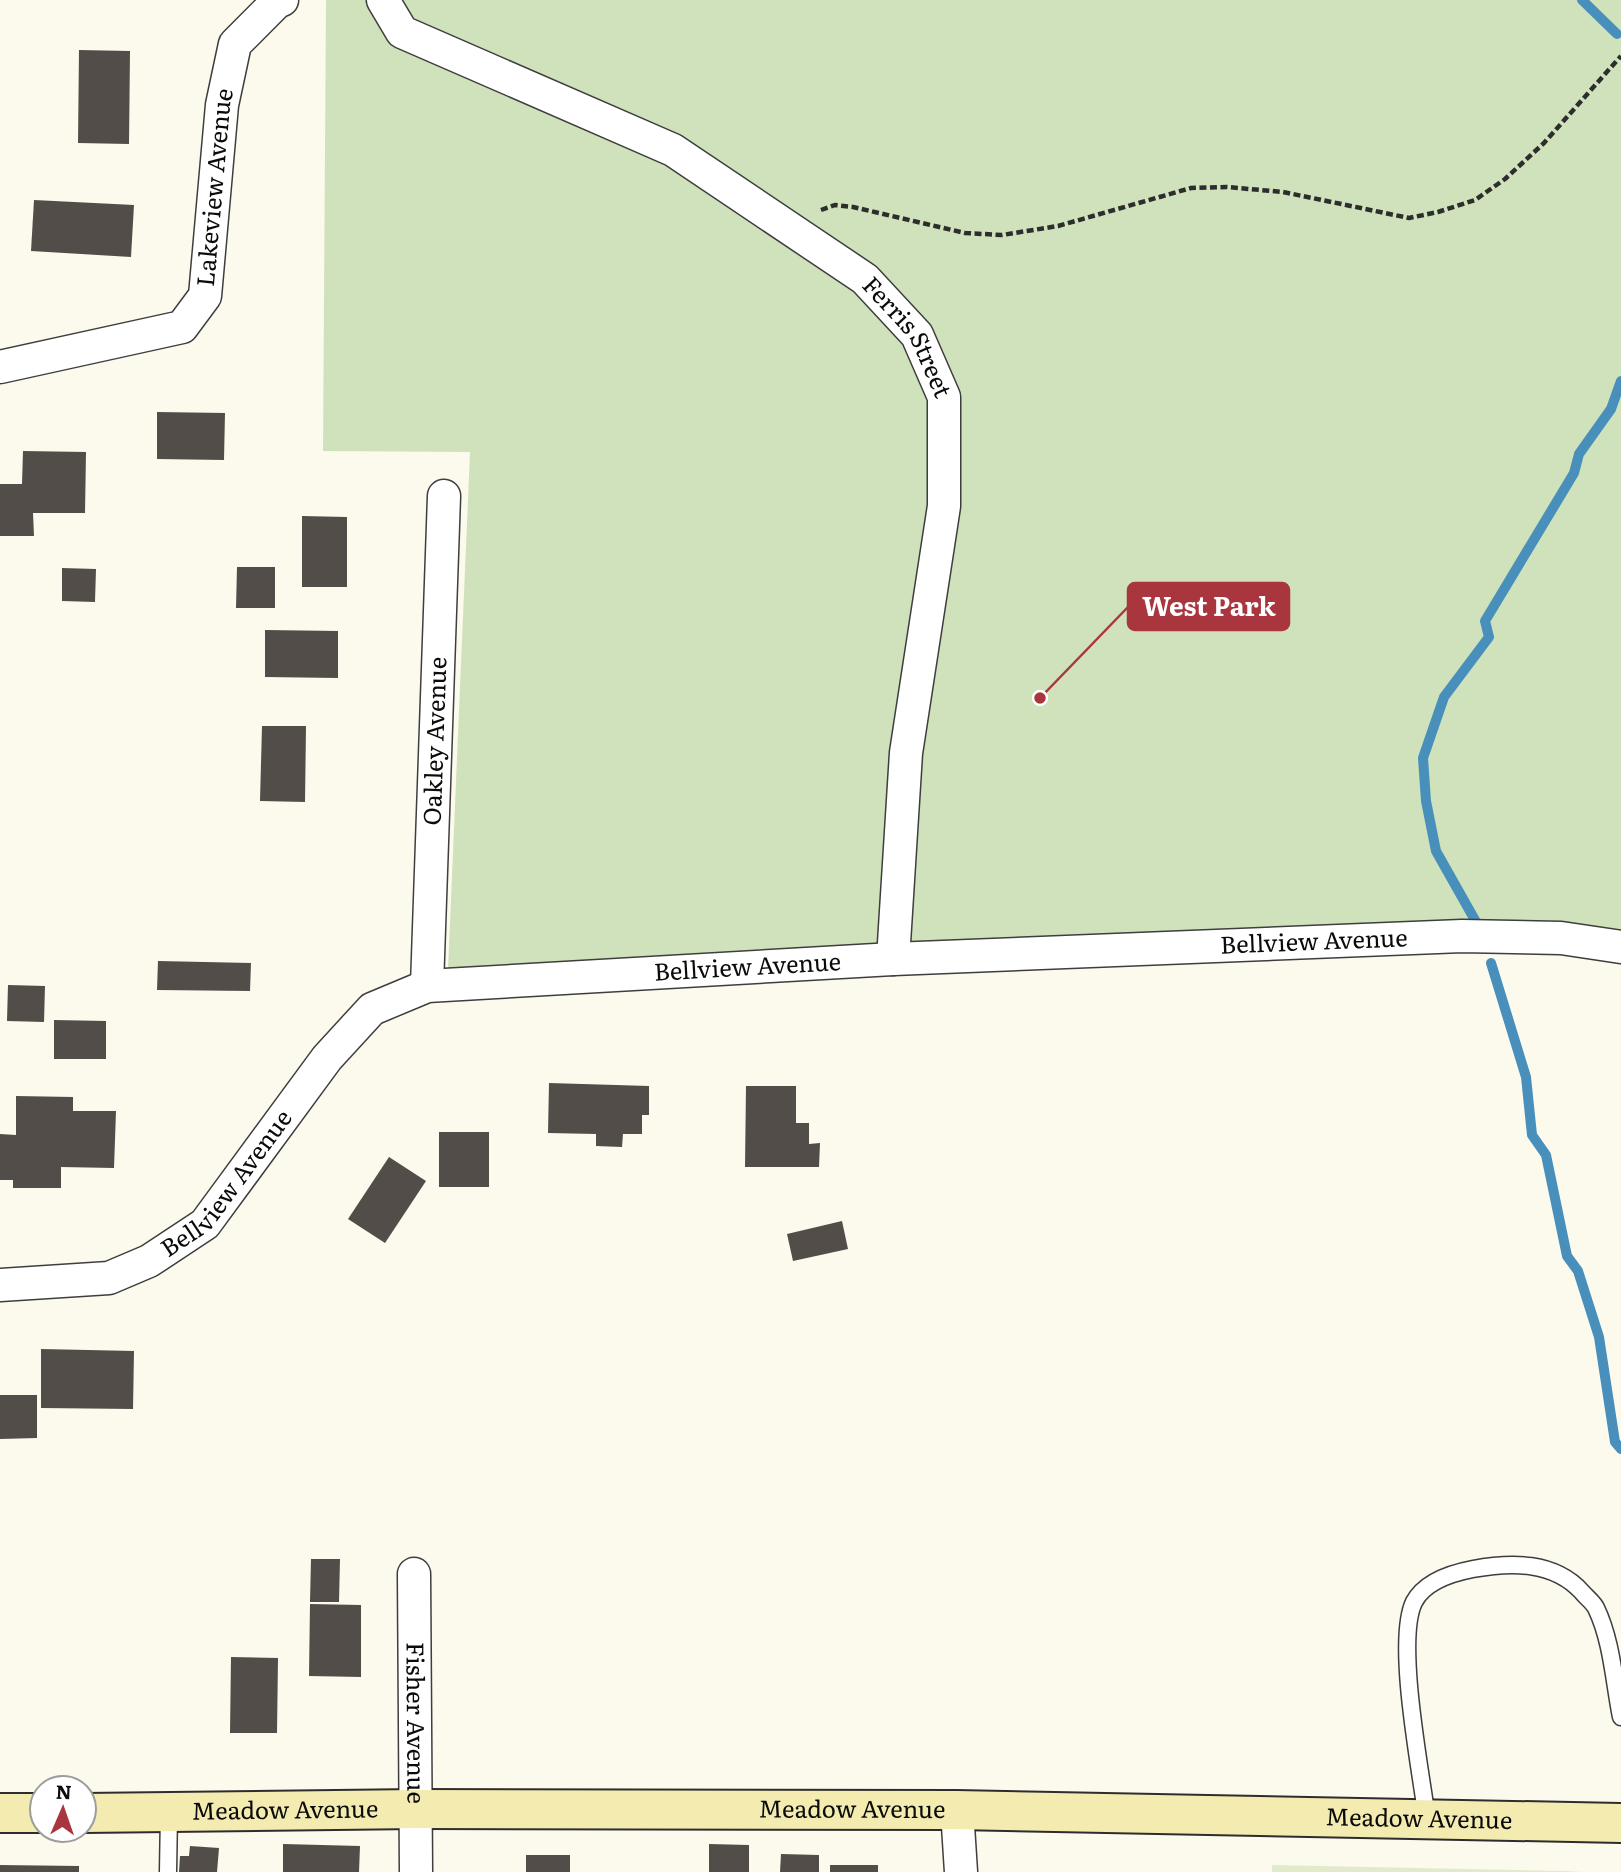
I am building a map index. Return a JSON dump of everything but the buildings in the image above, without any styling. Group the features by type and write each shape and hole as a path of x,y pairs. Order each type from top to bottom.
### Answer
{"street":[{"name":"Lakeview Avenue","path":"0,367 182,327 205,296 222,105 235,44 282,0"},
{"name":"Ferris Street","path":"383,0 402,32 673,150 865,279 917,335 944,397 944,506 906,753 893,960"},
{"name":"Oakley Avenue","path":"427,986 444,496"},
{"name":"Bellview Avenue","path":"0,1285 22,1286 109,1278 149,1261 205,1224 327,1058 372,1009 427,986 893,960 1462,936 1561,938 1621,947"},
{"name":"Fisher Avenue","path":"414,1574 416,1872"},
{"name":"Meadow Avenue","path":"98,1813 417,1809 957,1810 1621,1823"},
{"path":"957,1810 961,1872"},
{"path":"0,1813 28,1813"}],"lane":[{"path":"1427,1819 1409,1679 1407,1637 1414,1602 1431,1583 1467,1570 1501,1564 1540,1567 1571,1580 1595,1607 1610,1652 1621,1717"},
{"path":"168,1872 169,1813"}],"path":[{"path":"792,230 811,213 835,205 965,233 1002,235 1058,226 1191,188 1227,187 1283,192 1409,218 1438,212 1475,200 1504,179 1544,143 1621,56"}],"green space":[{"path":"326,0 1621,0 1621,951 1283,944 448,970 470,452 323,451"},
{"path":"1272,1865 1565,1871 1582,1872 1272,1872"}],"waterway":[{"path":"1582,0 1617,34"},
{"path":"1480,929 1436,851 1426,801 1423,758 1444,697 1489,637 1485,621 1574,473 1579,454 1611,409 1621,381"},
{"path":"1491,963 1526,1077 1532,1135 1546,1155 1567,1256 1578,1271 1599,1337 1615,1442 1621,1449"}],"place":[{"name":"West Park","path":"1040,698"}]}
